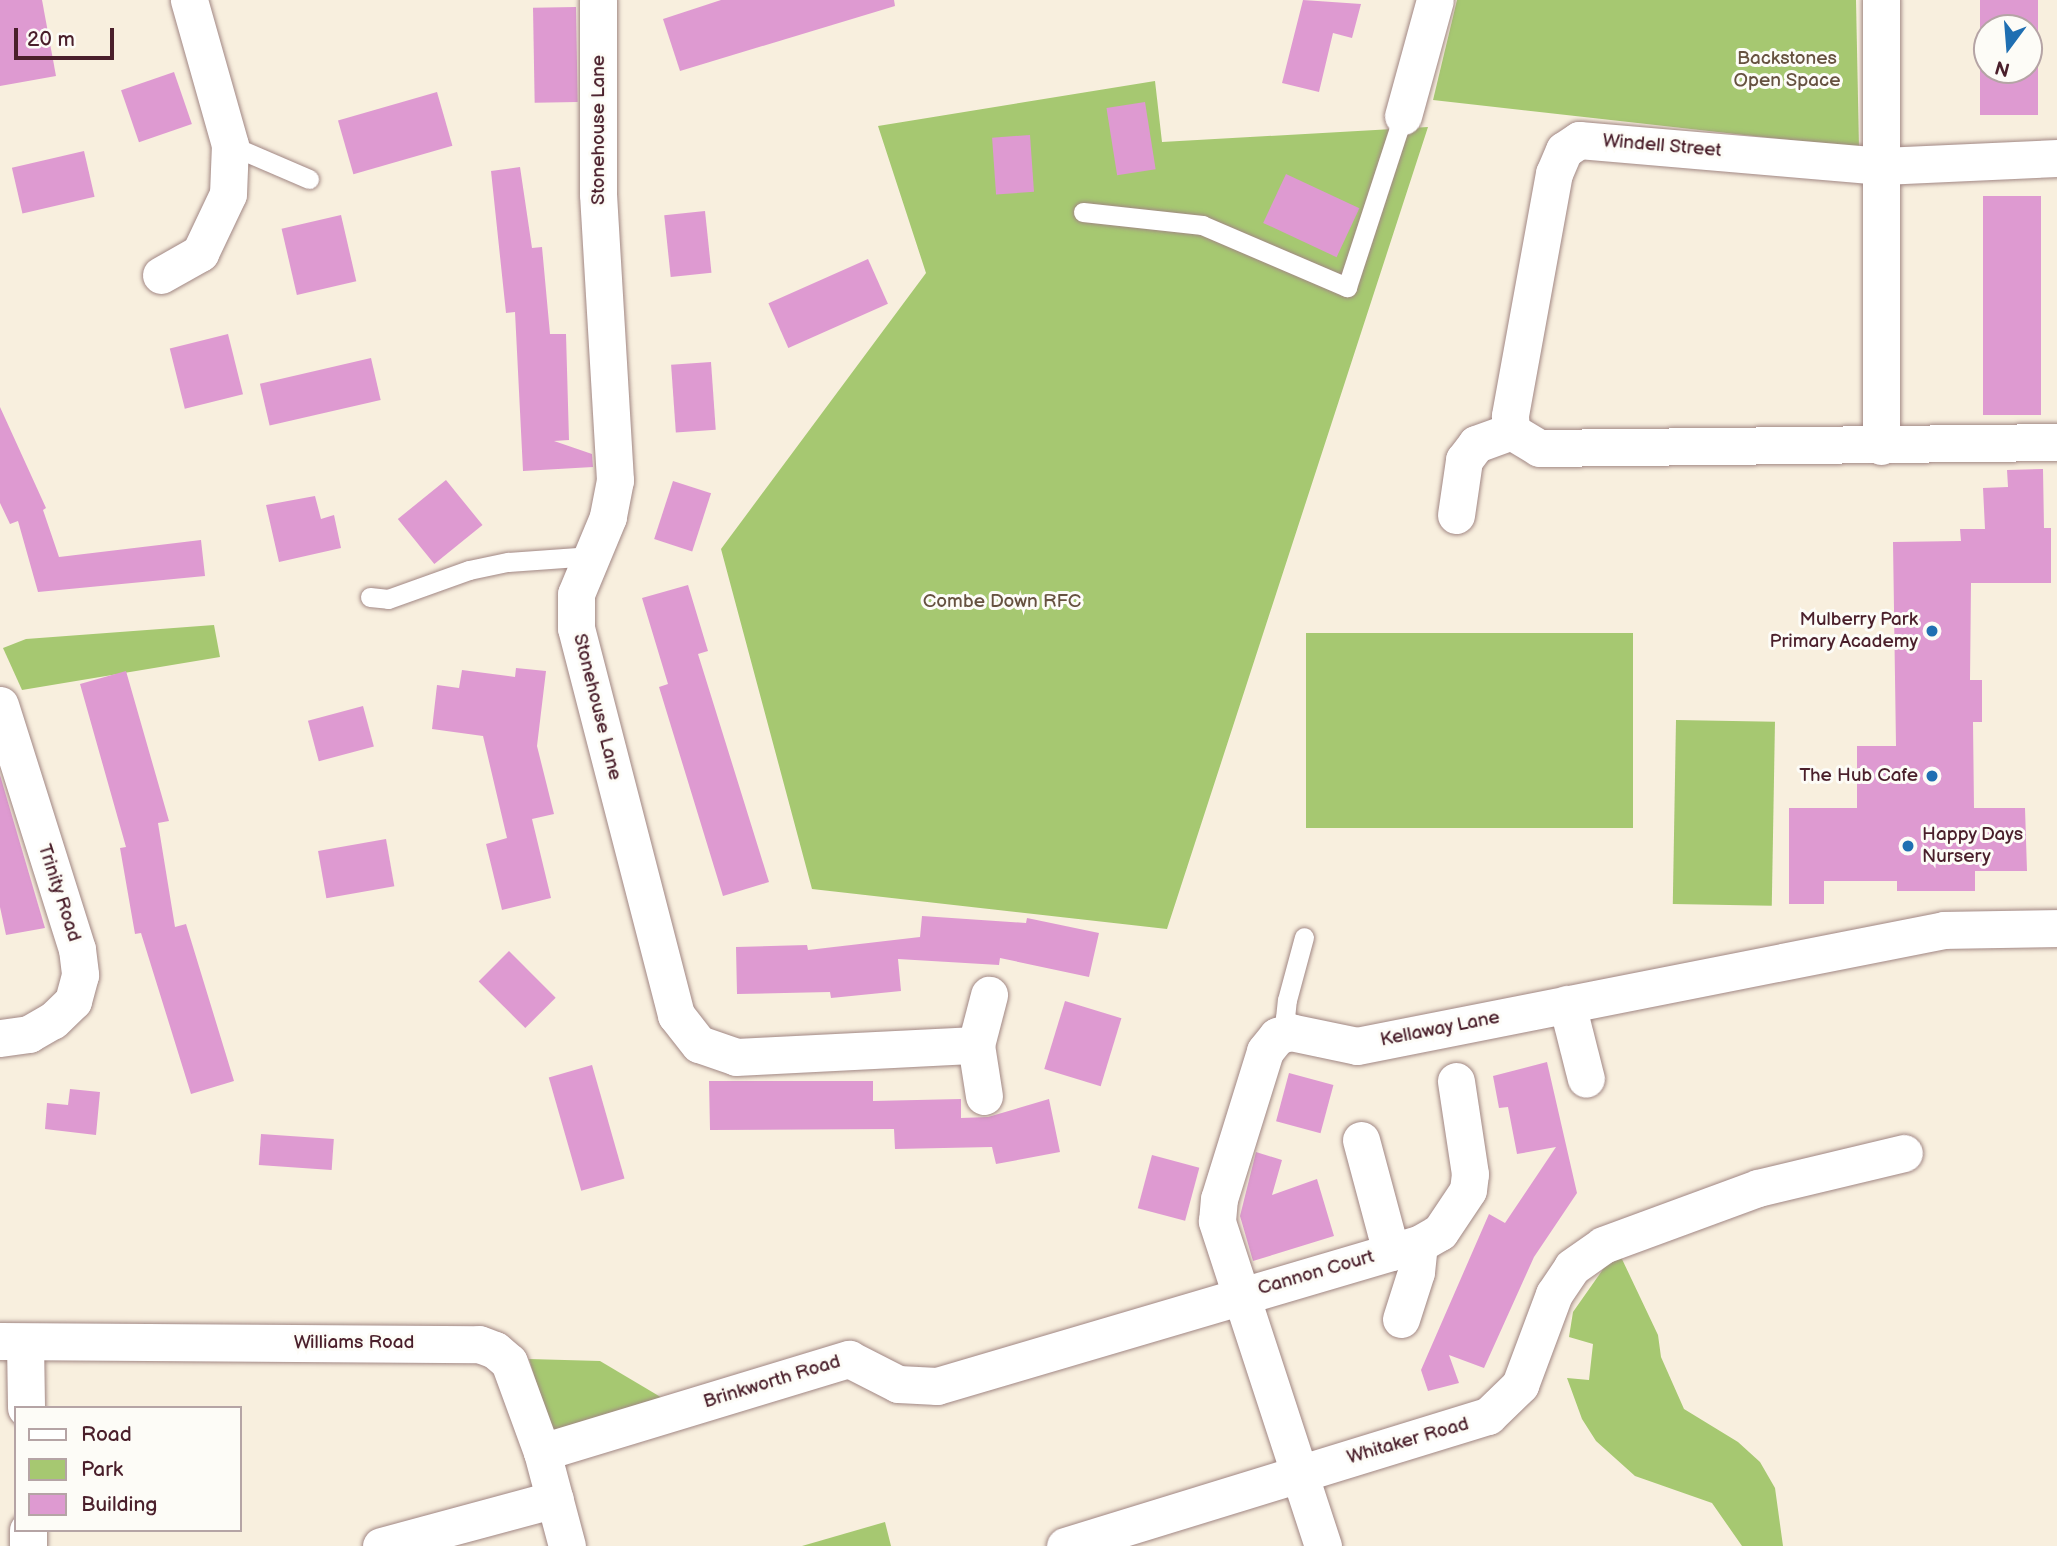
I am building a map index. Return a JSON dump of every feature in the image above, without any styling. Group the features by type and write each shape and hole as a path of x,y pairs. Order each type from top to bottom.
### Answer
{"street":[{"path":"160,275 201,253 218,222 228,194 230,145 189,0"},
{"name":"Stonehouse Lane","path":"598,0 598,194 615,480 608,517 576,594 576,628 676,1015 699,1044 736,1057 976,1045"},
{"path":"1403,116 1435,0"},
{"path":"1881,0 1881,446"},
{"name":"Windell Street","path":"1511,431 1525,321 1554,173 1564,150 1579,140 1882,166 2057,158"},
{"path":"1456,515 1464,460 1476,444 1511,431 1539,448 2057,442"},
{"name":"Trinity Road","path":"0,705 77,949 80,975 73,1001 53,1020 29,1034 0,1038"},
{"name":"Kellaway Lane","path":"1290,1032 1357,1046 1944,930 2057,928"},
{"path":"984,1096 976,1045 989,995"},
{"path":"1567,1004 1586,1079"},
{"path":"1290,1032 1277,1036 1265,1051 1219,1199 1217,1222 1322,1546"},
{"name":"Cannon Court","path":"1241,1295 1405,1248 1440,1232 1468,1189 1470,1174 1456,1081"},
{"name":"Cannon Court","path":"1361,1140 1416,1272 1401,1319"},
{"name":"Whitaker Road","path":"1065,1546 1299,1471 1442,1434 1488,1416 1520,1385 1554,1294 1572,1266 1602,1245 1758,1188 1904,1153"},
{"name":"Brinkworth Road","path":"542,1452 842,1361 863,1364 898,1384 937,1386 1241,1295"},
{"path":"13,1341 26,1406"},
{"name":"Williams Road","path":"13,1341 479,1344 509,1362 542,1452 567,1546"},
{"path":"381,1546 555,1499"}],"lane":[{"path":"1083,212 1202,225 1347,287 1403,116"},
{"path":"230,145 309,179"},
{"path":"370,597 388,599 469,570 508,562 592,556"},
{"path":"1290,1032 1285,1017 1287,1000 1304,936"}],"green space":[{"name":"Backstones Open Space","path":"1457,0 1856,0 1859,148 1433,100"},
{"name":"Combe Down RFC","path":"1155,81 1162,142 1428,127 1167,929 812,889 721,549 926,273 878,126"},
{"path":"214,625 220,657 22,690 3,648 26,639"},
{"path":"1306,633 1633,633 1633,828 1306,828"},
{"path":"1676,720 1775,722 1772,906 1673,904"},
{"path":"1621,1257 1658,1335 1661,1357 1684,1409 1738,1442 1760,1462 1775,1488 1783,1546 1742,1546 1712,1503 1635,1476 1596,1441 1582,1419 1567,1378 1589,1380 1593,1344 1569,1337 1573,1312 1606,1265"},
{"path":"529,1359 600,1361 664,1399 552,1434"},
{"path":"885,1522 891,1546 802,1546"}],"building":[{"path":"0,0 42,0 56,76 0,86"},
{"path":"721,0 894,0 895,6 680,71 663,19"},
{"path":"1303,0 1361,4 1352,38 1333,33 1319,92 1282,83"},
{"path":"1980,0 2038,0 2038,14 1980,14"},
{"path":"576,7 578,102 535,103 533,8"},
{"path":"174,72 192,124 139,142 121,90"},
{"path":"1980,84 2038,84 2038,115 1980,115"},
{"path":"437,92 452,146 353,174 338,120"},
{"path":"1145,102 1156,169 1117,175 1106,108"},
{"path":"1030,135 1034,192 996,195 992,138"},
{"path":"84,151 95,197 22,213 12,168"},
{"path":"520,167 532,248 542,247 550,334 566,334 569,440 554,441 592,454 593,467 523,471 515,312 506,313 491,171"},
{"path":"1286,174 1359,208 1337,257 1263,223"},
{"path":"1983,196 2041,196 2041,415 1983,415"},
{"path":"705,211 711,273 671,277 664,215"},
{"path":"341,215 356,281 297,295 282,229"},
{"path":"868,259 888,304 788,348 768,303"},
{"path":"228,334 243,394 185,409 170,349"},
{"path":"371,358 381,400 270,426 260,384"},
{"path":"711,362 716,430 676,433 671,365"},
{"path":"0,407 46,508 43,510 59,557 201,540 205,576 38,592 18,521 10,524 0,503"},
{"path":"2043,469 2044,528 2051,528 2051,583 1971,583 1970,680 1982,680 1982,722 1973,722 1974,808 2025,808 2027,871 1975,871 1975,891 1897,891 1897,881 1824,881 1824,904 1789,904 1789,808 1857,808 1857,746 1896,746 1893,542 1961,541 1960,529 1985,529 1983,488 2008,487 2007,470"},
{"path":"446,480 483,525 434,564 398,519"},
{"path":"673,481 711,493 692,551 654,539"},
{"path":"315,496 321,519 334,515 341,548 279,562 266,505"},
{"path":"688,585 708,651 698,654 769,882 723,896 659,687 668,684 642,598"},
{"path":"516,668 546,671 537,746 554,814 532,819 551,898 502,910 486,844 507,838 483,736 432,729 437,685 459,688 462,670 515,677"},
{"path":"126,671 169,821 158,823 175,927 186,924 234,1081 191,1094 141,933 135,934 120,848 126,847 80,684"},
{"path":"363,706 374,747 319,761 308,721"},
{"path":"0,775 45,928 6,935 0,907"},
{"path":"386,839 394,886 326,898 318,851"},
{"path":"922,916 1026,923 1027,918 1099,933 1089,977 1000,958 999,965 898,959 901,991 831,998 830,992 737,994 736,947 807,945 808,950 920,937"},
{"path":"509,951 556,998 525,1028 479,981"},
{"path":"1065,1001 1121,1018 1101,1086 1044,1069"},
{"path":"1547,1062 1577,1193 1534,1257 1484,1368 1449,1355 1459,1383 1428,1391 1421,1370 1489,1214 1505,1223 1556,1147 1517,1154 1508,1107 1499,1108 1493,1076"},
{"path":"592,1065 625,1178 581,1191 549,1077"},
{"path":"1289,1073 1333,1085 1320,1133 1276,1121"},
{"path":"709,1081 873,1081 873,1101 961,1099 961,1118 988,1117 1049,1099 1060,1152 996,1164 992,1147 895,1149 894,1129 710,1130"},
{"path":"70,1089 100,1092 96,1135 45,1129 47,1103 68,1105"},
{"path":"261,1134 334,1139 332,1170 259,1165"},
{"path":"1256,1152 1282,1160 1272,1195 1317,1179 1334,1236 1253,1261 1240,1216"},
{"path":"1152,1155 1199,1168 1185,1221 1138,1208"}],"place":[{"name":"Mulberry Park Primary Academy","path":"1932,631"},
{"name":"The Hub Cafe","path":"1932,776"},
{"name":"Happy Days Nursery","path":"1908,846"}]}
